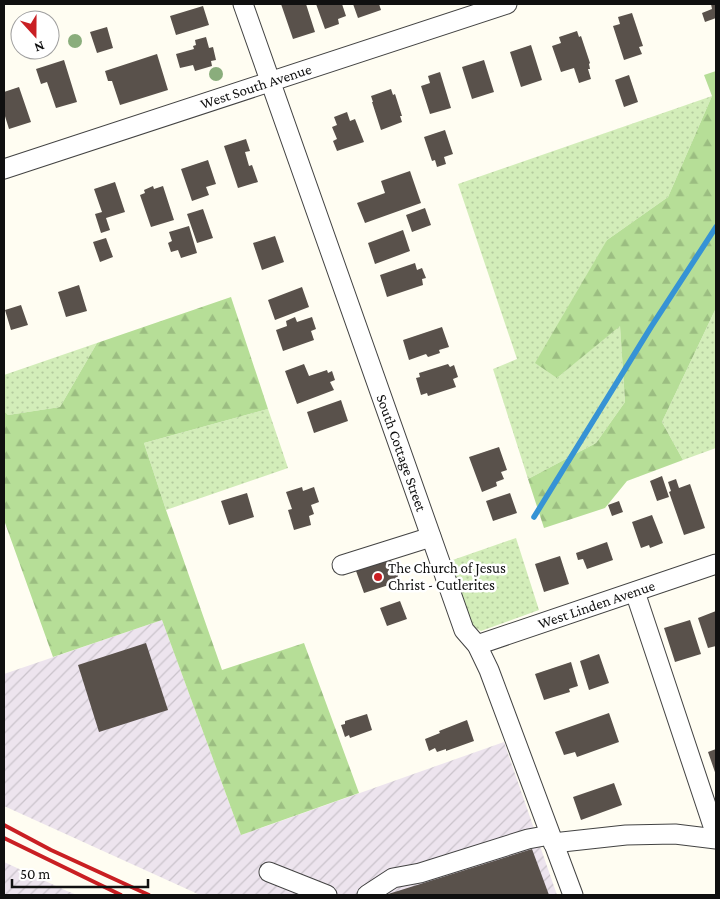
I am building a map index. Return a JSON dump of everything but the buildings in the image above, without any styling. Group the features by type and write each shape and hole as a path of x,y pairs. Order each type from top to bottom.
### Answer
{"street":[{"name":"South Cottage Street","path":"243,4 464,630 477,645 490,670 573,895"},
{"name":"West South Avenue","path":"4,169 271,83 507,4"},
{"path":"342,565 431,537"},
{"name":"West Linden Avenue","path":"477,645 716,564"},
{"path":"635,592 716,835"},
{"path":"367,895 393,878 420,873 528,839 675,834 716,839"},
{"path":"269,872 327,895"}],"shaded area":[{"path":"162,620 241,835 504,742 557,895 200,895 4,806 4,674"},
{"path":"4,862 67,891 77,895 4,895"}],"green space":[{"path":"716,71 716,308 662,422 683,460 627,481 605,508 544,528 528,479 596,443 625,402 620,326 557,378 535,363 607,240 668,197 712,96 704,75"},
{"path":"712,96 668,197 607,240 557,378 620,325 625,402 596,443 528,479 493,369 517,359 458,184"},
{"path":"231,297 268,409 144,443 222,670 304,643 359,793 241,835 162,620 53,657 4,520 4,411 8,415 60,407 97,343"},
{"path":"716,308 716,448 683,460 662,422"},
{"path":"97,343 60,407 8,415 4,411 4,375"},
{"path":"268,409 288,468 166,510 144,443"},
{"path":"516,538 539,610 481,631 471,625 447,562"}],"waterway":[{"path":"534,517 651,327 716,227"}],"railway":[{"path":"4,825 51,850 149,895"},
{"path":"4,838 121,895"}],"place":[{"name":"The Church of Jesus Christ - Cutlerites","path":"378,577"}]}
